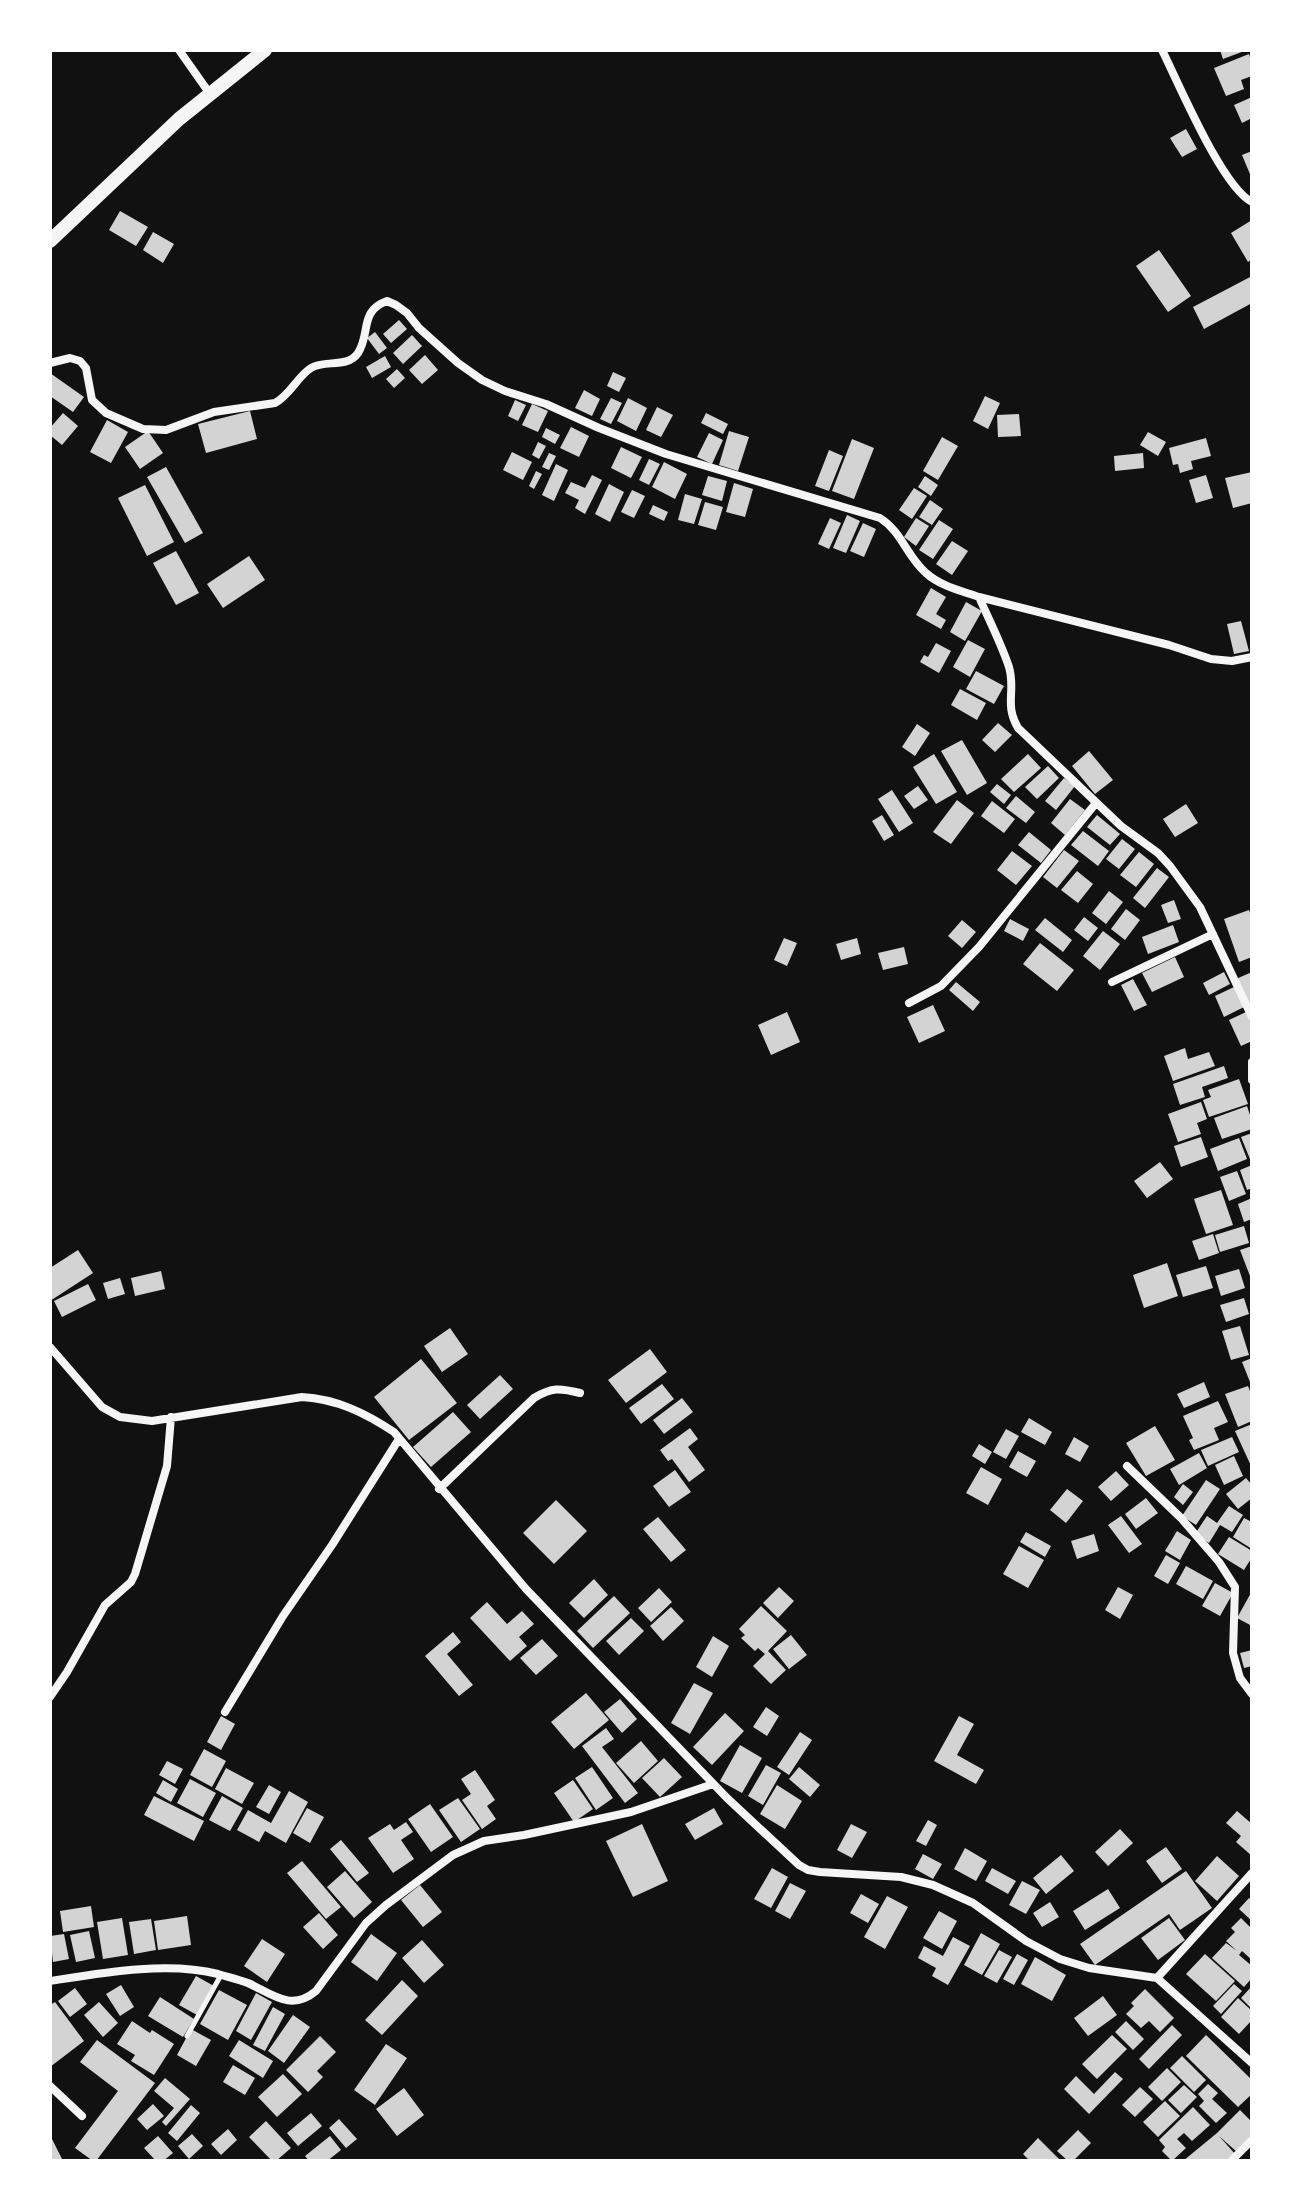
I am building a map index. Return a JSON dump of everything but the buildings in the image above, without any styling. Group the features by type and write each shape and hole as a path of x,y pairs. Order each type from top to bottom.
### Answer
{"street":[{"path":"179,50 210,94"},
{"path":"50,241 179,119 265,50"},
{"path":"1162,50 1220,165 1239,193 1252,202"},
{"path":"50,363 70,358 80,361 86,368 92,400 106,413 143,429 166,430 214,412 275,403 312,368 352,359 359,352 371,311 387,301 407,313 445,352 482,380 666,454 880,518 898,534 928,576 979,597 1169,645 1211,659 1232,661 1252,657"},
{"path":"979,597 1008,665 1012,680 1011,716 1018,728 1121,826 1158,853 1170,866 1200,907 1252,1017"},
{"path":"909,1003 941,986 979,947 1096,803"},
{"path":"1112,982 1213,934"},
{"path":"1252,1062 1252,1080"},
{"path":"50,1347 102,1407 120,1417 152,1421 302,1397 323,1398 369,1415 394,1432 526,1589 713,1784 799,1865 808,1870 901,1877 933,1885 973,1903 1026,1941 1060,1959 1089,1968 1157,1978 1252,2063"},
{"path":"439,1489 534,1398 556,1388 580,1393"},
{"path":"50,1697 105,1605 131,1582 135,1574 167,1466 171,1417"},
{"path":"225,1712 283,1616 399,1439"},
{"path":"1127,1466 1181,1518 1219,1562 1235,1587 1233,1653 1240,1678 1252,1694"},
{"path":"50,1981 116,1970 179,1969 245,1982 290,2002 307,1999 366,1923 453,1855 484,1841 631,1812 713,1784"},
{"path":"1157,1978 1252,1873"},
{"path":"50,2086 82,2116"},
{"path":"1231,2161 1252,2140"}],"lane":[{"path":"187,2036 221,1975"}]}
